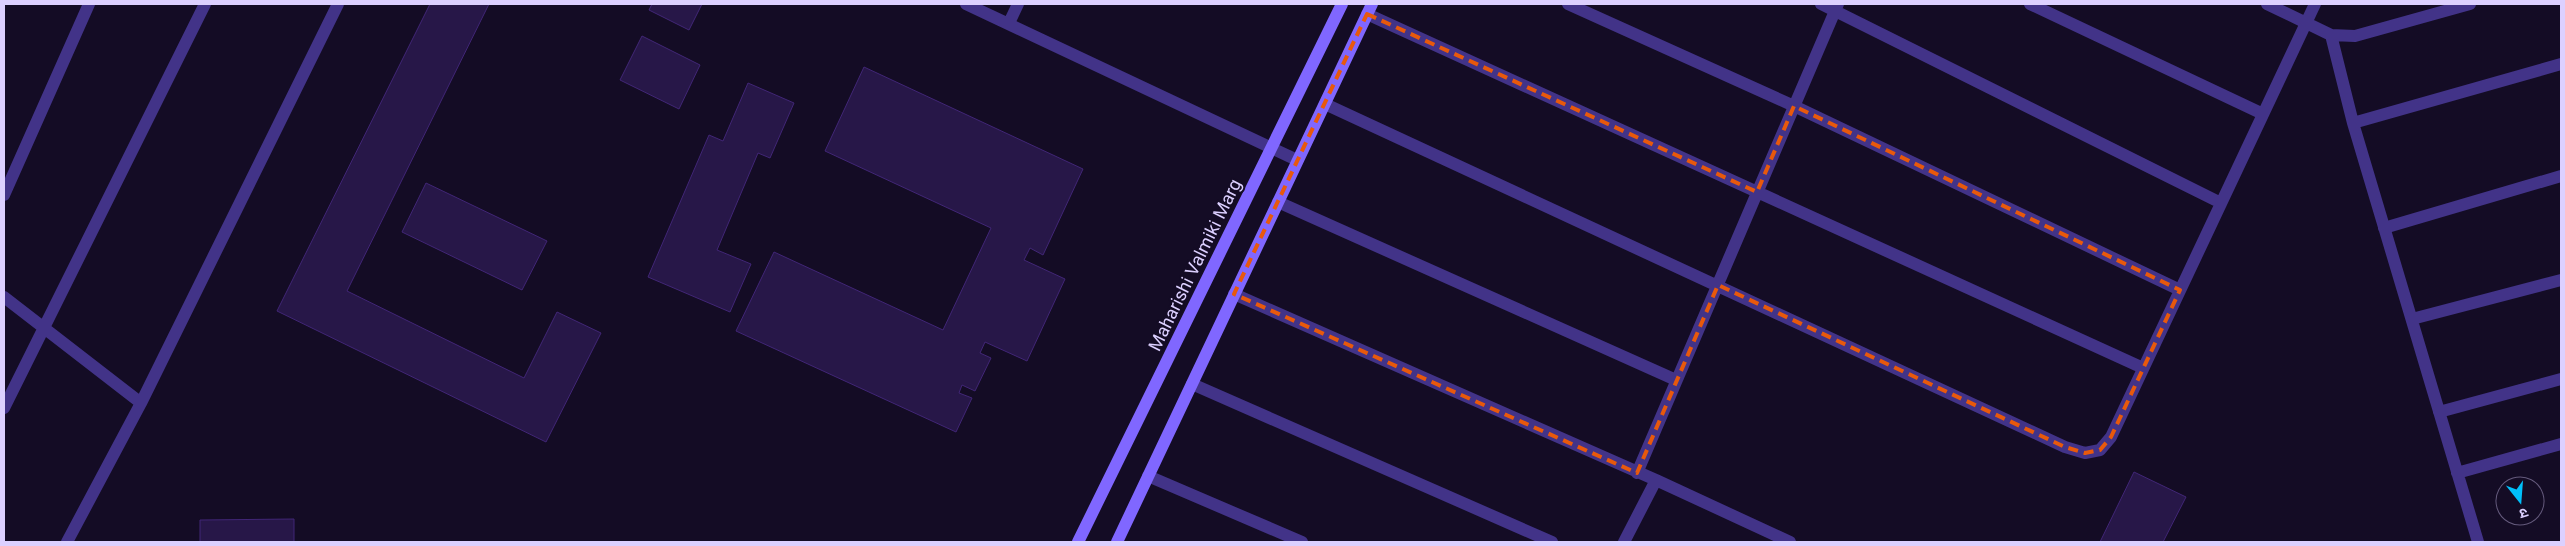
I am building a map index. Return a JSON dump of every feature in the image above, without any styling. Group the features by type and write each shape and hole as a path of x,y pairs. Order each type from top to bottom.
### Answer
{"street":[{"path":"4,195 89,4"},
{"path":"4,408 205,4"},
{"path":"67,542 141,403 338,4"},
{"path":"966,4 1298,160"},
{"path":"1009,23 1018,4"},
{"name":"Maharishi Valmiki Marg","path":"1078,542 1342,4"},
{"path":"1568,4 1794,106 2180,290"},
{"path":"1821,4 1836,7 2221,202"},
{"path":"2030,4 2263,114"},
{"path":"2267,4 2331,35 2355,36 2376,32 2470,4"},
{"path":"1325,104 2066,447 2085,453 2100,450 2111,436 2315,4"},
{"path":"1637,473 1836,7"},
{"path":"1117,542 1370,9 1757,192 2143,368"},
{"path":"2331,35 2384,228 2478,542"},
{"path":"2354,123 2561,64"},
{"path":"2384,228 2561,176"},
{"path":"1278,202 1676,380"},
{"path":"2412,320 2561,280"},
{"path":"1234,294 1656,480 1790,542"},
{"path":"4,297 141,403"},
{"path":"2439,412 2561,379"},
{"path":"1192,384 1552,542"},
{"path":"2457,473 2561,444"},
{"path":"1148,476 1302,542"},
{"path":"1624,542 1656,480"}],"highlighted area":[{"path":"1367,14 1757,192 1794,106 2180,290 2111,437 2100,450 2085,453 2065,447 1718,285 1637,473 1234,294"}],"building":[{"path":"430,4 489,4 347,291 524,378 557,312 601,333 546,442 277,311"},
{"path":"652,4 702,4 689,30 649,10"},
{"path":"642,36 700,65 679,109 620,80"},
{"path":"864,67 1083,169 1043,255 1030,248 1024,260 1065,279 1027,361 985,342 980,353 991,358 975,391 962,385 959,393 972,398 956,432 736,331 774,252 943,330 991,228 825,151"},
{"path":"748,83 794,103 770,158 758,153 717,250 751,264 730,312 648,277 709,135 723,141"},
{"path":"426,183 547,241 522,290 402,232"},
{"path":"2134,472 2186,497 2163,542 2100,542"},
{"path":"294,519 294,542 200,542 200,520"}]}
